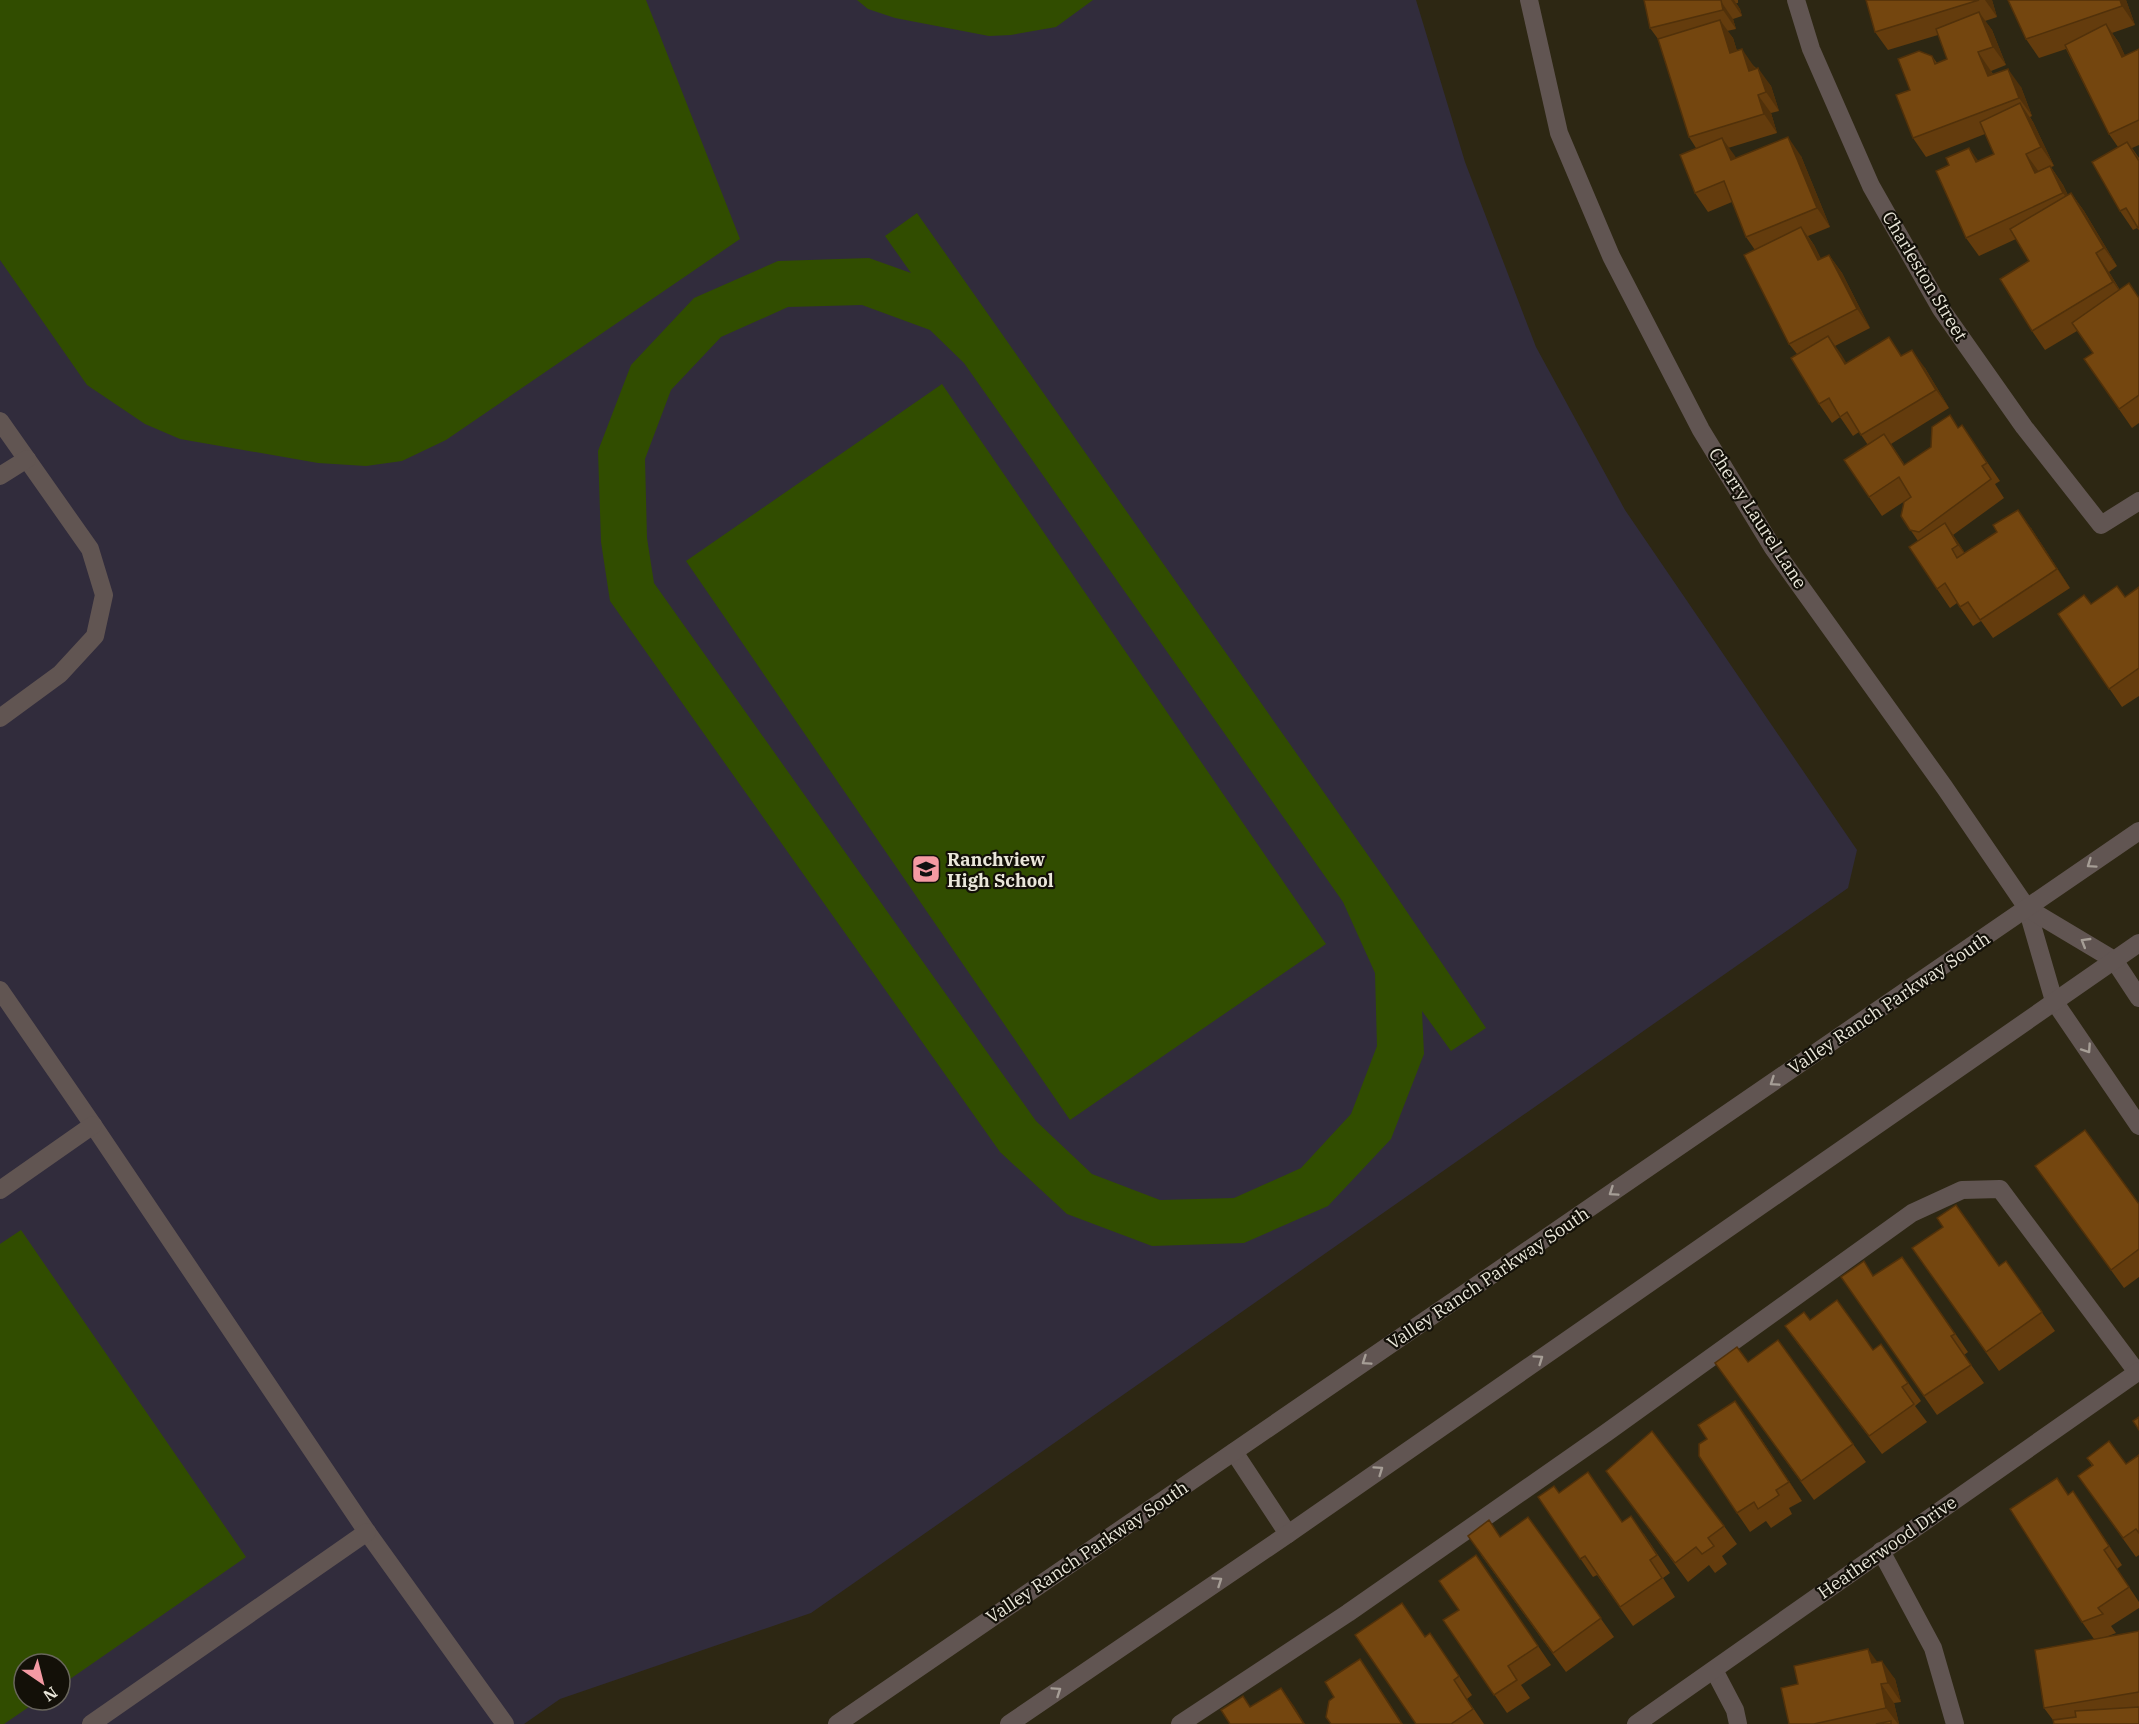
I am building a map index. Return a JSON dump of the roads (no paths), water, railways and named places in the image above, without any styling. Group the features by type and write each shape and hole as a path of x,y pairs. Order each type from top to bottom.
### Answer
{"street":[{"name":"Cherry Laurel Lane","path":"1529,0 1558,133 1611,256 1701,430 1773,548 1945,788 2027,908 2054,1001 2139,1126"},
{"name":"Charleston Street","path":"1796,0 1811,49 1871,186 1941,309 2024,427 2101,525 2139,501"},
{"path":"0,421 90,549 104,595 94,636 60,674 0,718"},
{"path":"0,476 27,459"},
{"name":"Valley Ranch Parkway South","path":"837,1724 2139,831"},
{"path":"2027,908 2114,960 2139,998"},
{"path":"1009,1724 1288,1534 2139,943"},
{"path":"0,990 367,1532 505,1724"},
{"path":"0,1190 93,1125"},
{"path":"1180,1724 1348,1613 1596,1440 1912,1213 1962,1190 2000,1189 2138,1372"},
{"name":"Heatherwood Drive","path":"1636,1724 2138,1372"},
{"path":"1234,1452 1288,1534"},
{"path":"91,1724 367,1532"},
{"path":"1881,1551 1933,1648 1955,1724"},
{"path":"1714,1670 1735,1710 1738,1724"}],"place":[{"name":"Ranchview High School","path":"926,869"}]}
